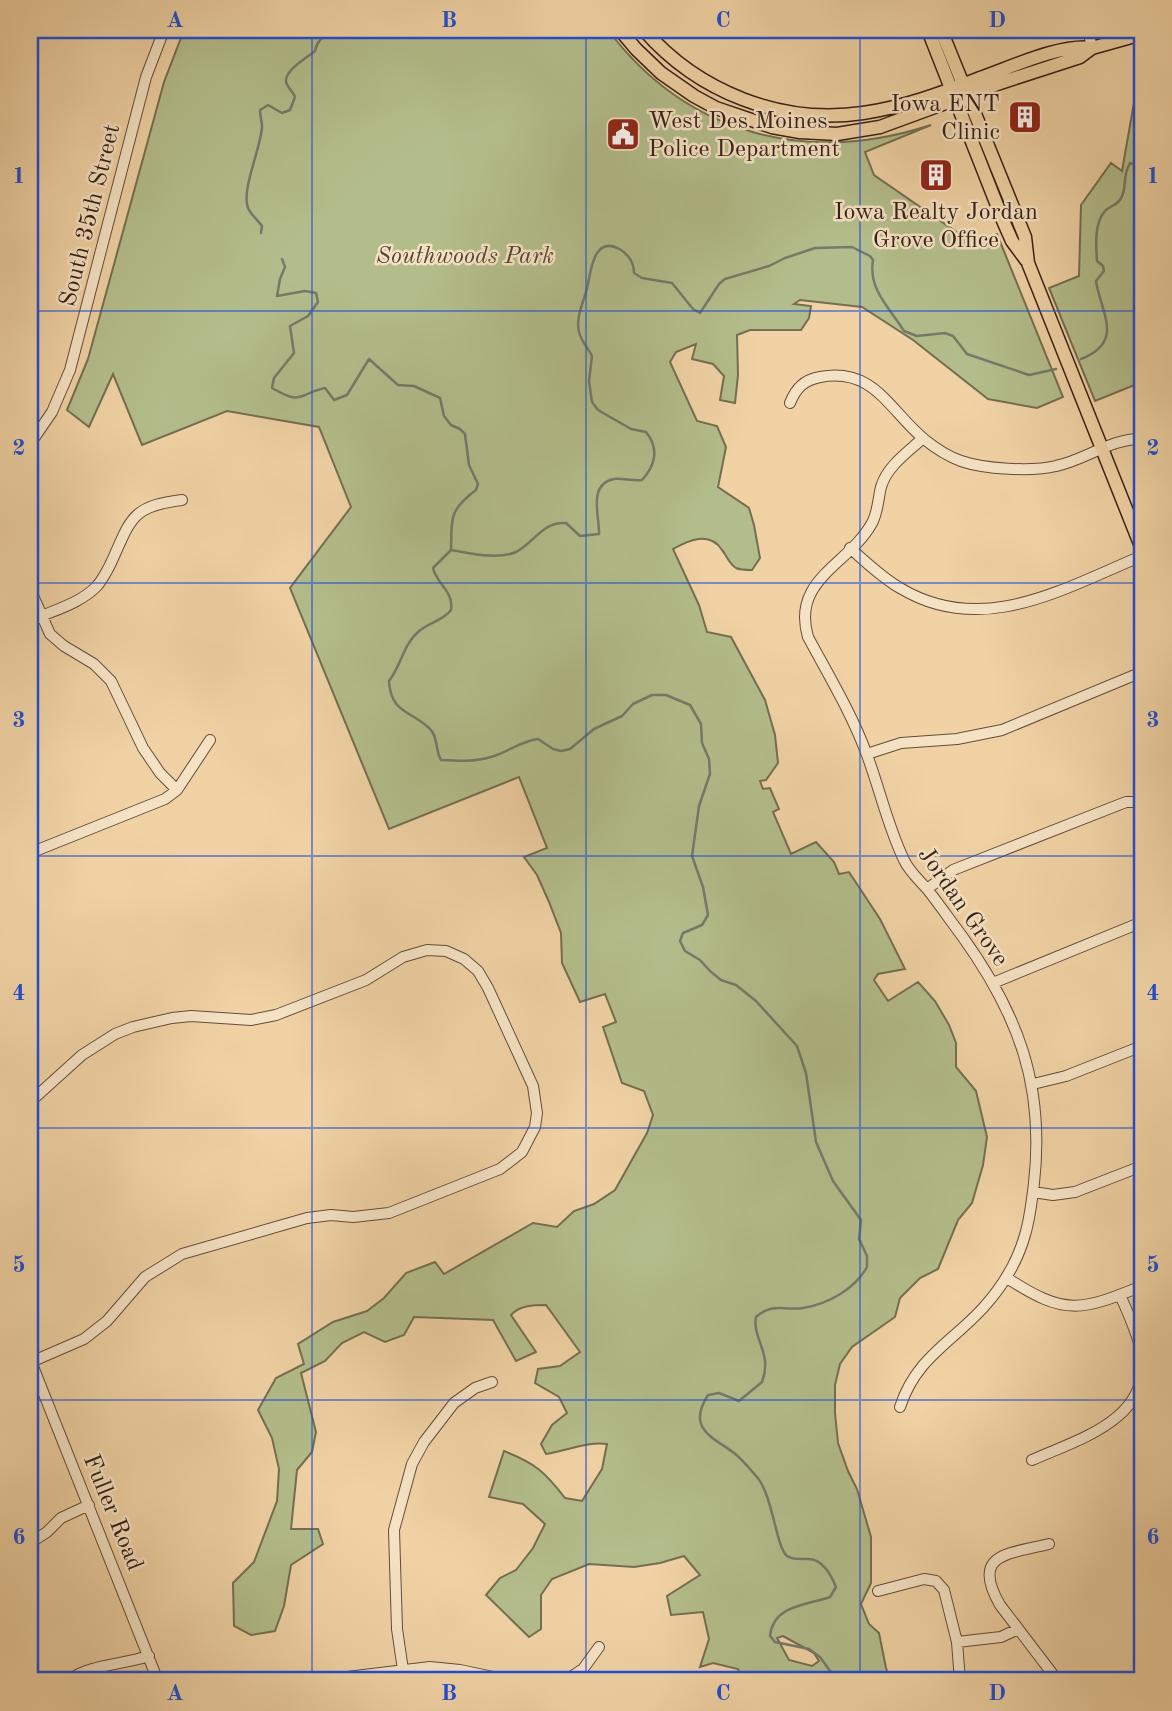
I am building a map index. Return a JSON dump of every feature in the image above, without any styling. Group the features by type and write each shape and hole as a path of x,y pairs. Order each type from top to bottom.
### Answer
{"main road":[{"path":"620,30 650,63 694,96 726,112 772,127 809,133 864,131 1064,50 1077,46 1092,48 1142,34"},
{"path":"644,30 674,59 699,77 742,99 780,110 820,115 865,113 959,93"},
{"path":"928,30 959,93"},
{"path":"941,30 959,93 1004,223 1028,264 1142,549"}],"street":[{"name":"South 35th Street","path":"30,444 52,412 70,370 146,78 163,30"},
{"path":"1088,30 1092,48"},
{"path":"790,403 794,393 809,380 836,375 857,379 882,395 923,438 941,452 961,461 1007,467 1057,466 1124,440 1142,439"},
{"name":"Jordan Grove","path":"900,1407 906,1389 922,1364 983,1308 1007,1278 1025,1234 1033,1192 1037,1141 1033,1084 1012,1021 993,983 962,937 905,863 867,754 846,707 808,637 804,617 806,601 816,583 873,522 885,478 923,438"},
{"path":"30,621 79,599 95,588 137,514 154,504 182,500"},
{"path":"850,548 901,589 932,603 974,610 999,609 1032,601 1142,555"},
{"path":"30,589 50,634 94,664 111,681 143,748 155,767 177,790"},
{"path":"867,754 901,743 975,737 1002,730 1142,673"},
{"path":"30,853 165,799 177,790 210,740"},
{"path":"927,890 953,870 1126,802 1142,802"},
{"path":"993,983 1142,922"},
{"path":"30,1102 82,1055 115,1034 133,1027 191,1016 251,1020 276,1015 366,980 403,957 427,950 446,951 464,959 478,971 533,1086 537,1100 535,1127 525,1147 500,1169 390,1213 307,1218 182,1254 145,1277 107,1321 84,1339 30,1360"},
{"path":"1033,1084 1066,1076 1142,1045"},
{"path":"1033,1192 1053,1195 1074,1192 1142,1166"},
{"path":"1007,1278 1050,1303 1081,1307 1097,1304 1142,1286"},
{"path":"1032,1460 1103,1429 1115,1421 1134,1397 1139,1383 1142,1354 1121,1295"},
{"name":"Fuller Road","path":"30,1360 34,1383 89,1505 158,1681"},
{"path":"403,1670 397,1629 394,1530 412,1464 424,1442 454,1404 475,1388 492,1382"},
{"path":"30,1543 47,1532 61,1518 89,1505"},
{"path":"1049,1544 999,1557 991,1565 989,1574 995,1595 1054,1680"},
{"path":"878,1591 924,1579 936,1581 946,1595 957,1642 960,1681"},
{"path":"957,1642 1001,1637 1018,1629"},
{"path":"565,1681 583,1669 598,1647"},
{"path":"67,1681 87,1670 149,1656"},
{"path":"314,1681 430,1667 512,1681"}],"green space":[{"name":"Southwoods Park","path":"184,30 608,30 640,66 675,95 713,117 753,132 796,140 840,142 885,137 931,125 865,152 874,175 974,244 997,234 1063,397 1037,408 988,399 913,340 862,307 800,300 794,304 811,306 809,318 801,330 750,330 737,335 738,375 735,403 720,400 724,376 713,364 692,359 696,344 676,352 670,362 697,421 717,426 726,447 718,487 749,508 754,525 760,558 752,570 734,566 717,544 705,539 692,540 673,549 699,605 707,632 731,637 765,700 775,735 778,763 766,780 760,781 763,789 770,788 779,809 773,812 791,854 816,842 834,862 839,874 849,872 880,919 905,969 878,974 874,980 888,1001 918,982 935,1001 956,1043 956,1067 976,1091 987,1137 983,1165 972,1203 958,1220 938,1269 920,1278 900,1298 895,1317 852,1347 840,1364 835,1385 838,1443 857,1489 871,1537 871,1583 861,1604 869,1624 879,1633 891,1681 744,1681 738,1669 713,1663 700,1667 709,1639 703,1612 671,1615 667,1596 700,1575 684,1556 634,1567 589,1564 552,1579 541,1595 541,1629 529,1637 486,1595 500,1578 516,1570 533,1548 545,1524 523,1504 489,1497 504,1451 539,1469 565,1498 582,1501 602,1469 607,1444 584,1445 546,1454 541,1444 552,1425 567,1413 559,1397 535,1383 538,1369 560,1366 580,1352 546,1305 523,1307 511,1315 536,1352 516,1361 493,1320 414,1317 404,1335 385,1342 364,1332 342,1343 325,1361 301,1373 316,1432 312,1452 297,1470 291,1529 318,1529 323,1544 291,1565 284,1606 275,1631 251,1635 234,1626 233,1583 254,1562 277,1501 279,1469 272,1438 258,1410 276,1378 304,1364 298,1344 333,1322 367,1311 384,1298 406,1273 435,1262 444,1274 533,1223 557,1227 574,1211 594,1204 615,1190 647,1133 653,1115 644,1091 622,1083 603,1027 616,1022 605,994 580,1002 562,963 561,933 537,875 524,857 547,848 519,777 389,829 290,588 351,507 319,427 227,411 142,445 113,374 89,427 67,410 88,359 164,82","holes":["783,1636 814,1653 819,1661 812,1666 789,1660 777,1638"]},
{"path":"1142,57 1142,382 1095,401 1049,288 1079,276 1081,205 1111,163 1122,171"}],"waterway":[{"path":"261,233 262,226 249,211 247,200 249,180 261,136 260,110 268,105 282,113 290,110 295,97 286,83 289,73 315,51 322,38 334,30"},
{"path":"1081,359 1103,344 1106,335 1105,315 1096,281 1104,271 1097,261 1099,222 1105,211 1121,199 1130,163 1142,166"},
{"path":"451,550 484,555 509,554 558,523 566,523 580,536 599,534 597,502 600,487 614,479 642,480 650,468 654,450 646,432 631,429 598,410 592,402 589,381 592,356 580,335 578,320 593,262 605,246 612,246 624,252 631,260 634,273 642,278 672,283 693,309 700,313 725,279 815,248 852,247 873,260 872,271 877,290 904,331 917,336 945,333 953,336 967,354 1029,375 1056,369"},
{"path":"282,259 285,267 277,296 305,291 316,293 318,302 308,316 290,326 294,353 274,378 272,388 295,397 325,388 334,400 347,395 369,359 398,385 414,386 440,398 444,416 451,425 465,434 469,465 478,484 476,490 460,504 453,516 451,550"},
{"path":"451,550 433,568 448,593 451,610 413,637 389,681 398,706 433,732 441,760 485,759 538,739 553,749 570,749 594,729 622,716 633,704 652,695 666,695 690,705 701,724 702,743 709,759 710,774 699,806 692,856 703,887 708,915 702,925 683,933 680,941 685,951 700,960 721,980 736,985 756,1001 797,1046 806,1073 816,1142 833,1181 861,1220 859,1239 867,1256 867,1267 862,1275 848,1289 831,1299 796,1309 773,1308 756,1317 765,1363 762,1382 739,1401 719,1393 708,1395 702,1407 701,1424 711,1437 737,1455 757,1477 767,1496 780,1543 787,1556 818,1562 829,1573 836,1587 830,1597 784,1612 772,1626 770,1636 775,1642 809,1649 820,1657 830,1671 850,1681"}],"place":[{"name":"Iowa ENT Clinic","path":"1025,117"},
{"name":"West Des Moines Police Department","path":"623,134"},
{"name":"Iowa Realty Jordan Grove Office","path":"936,175"}]}
